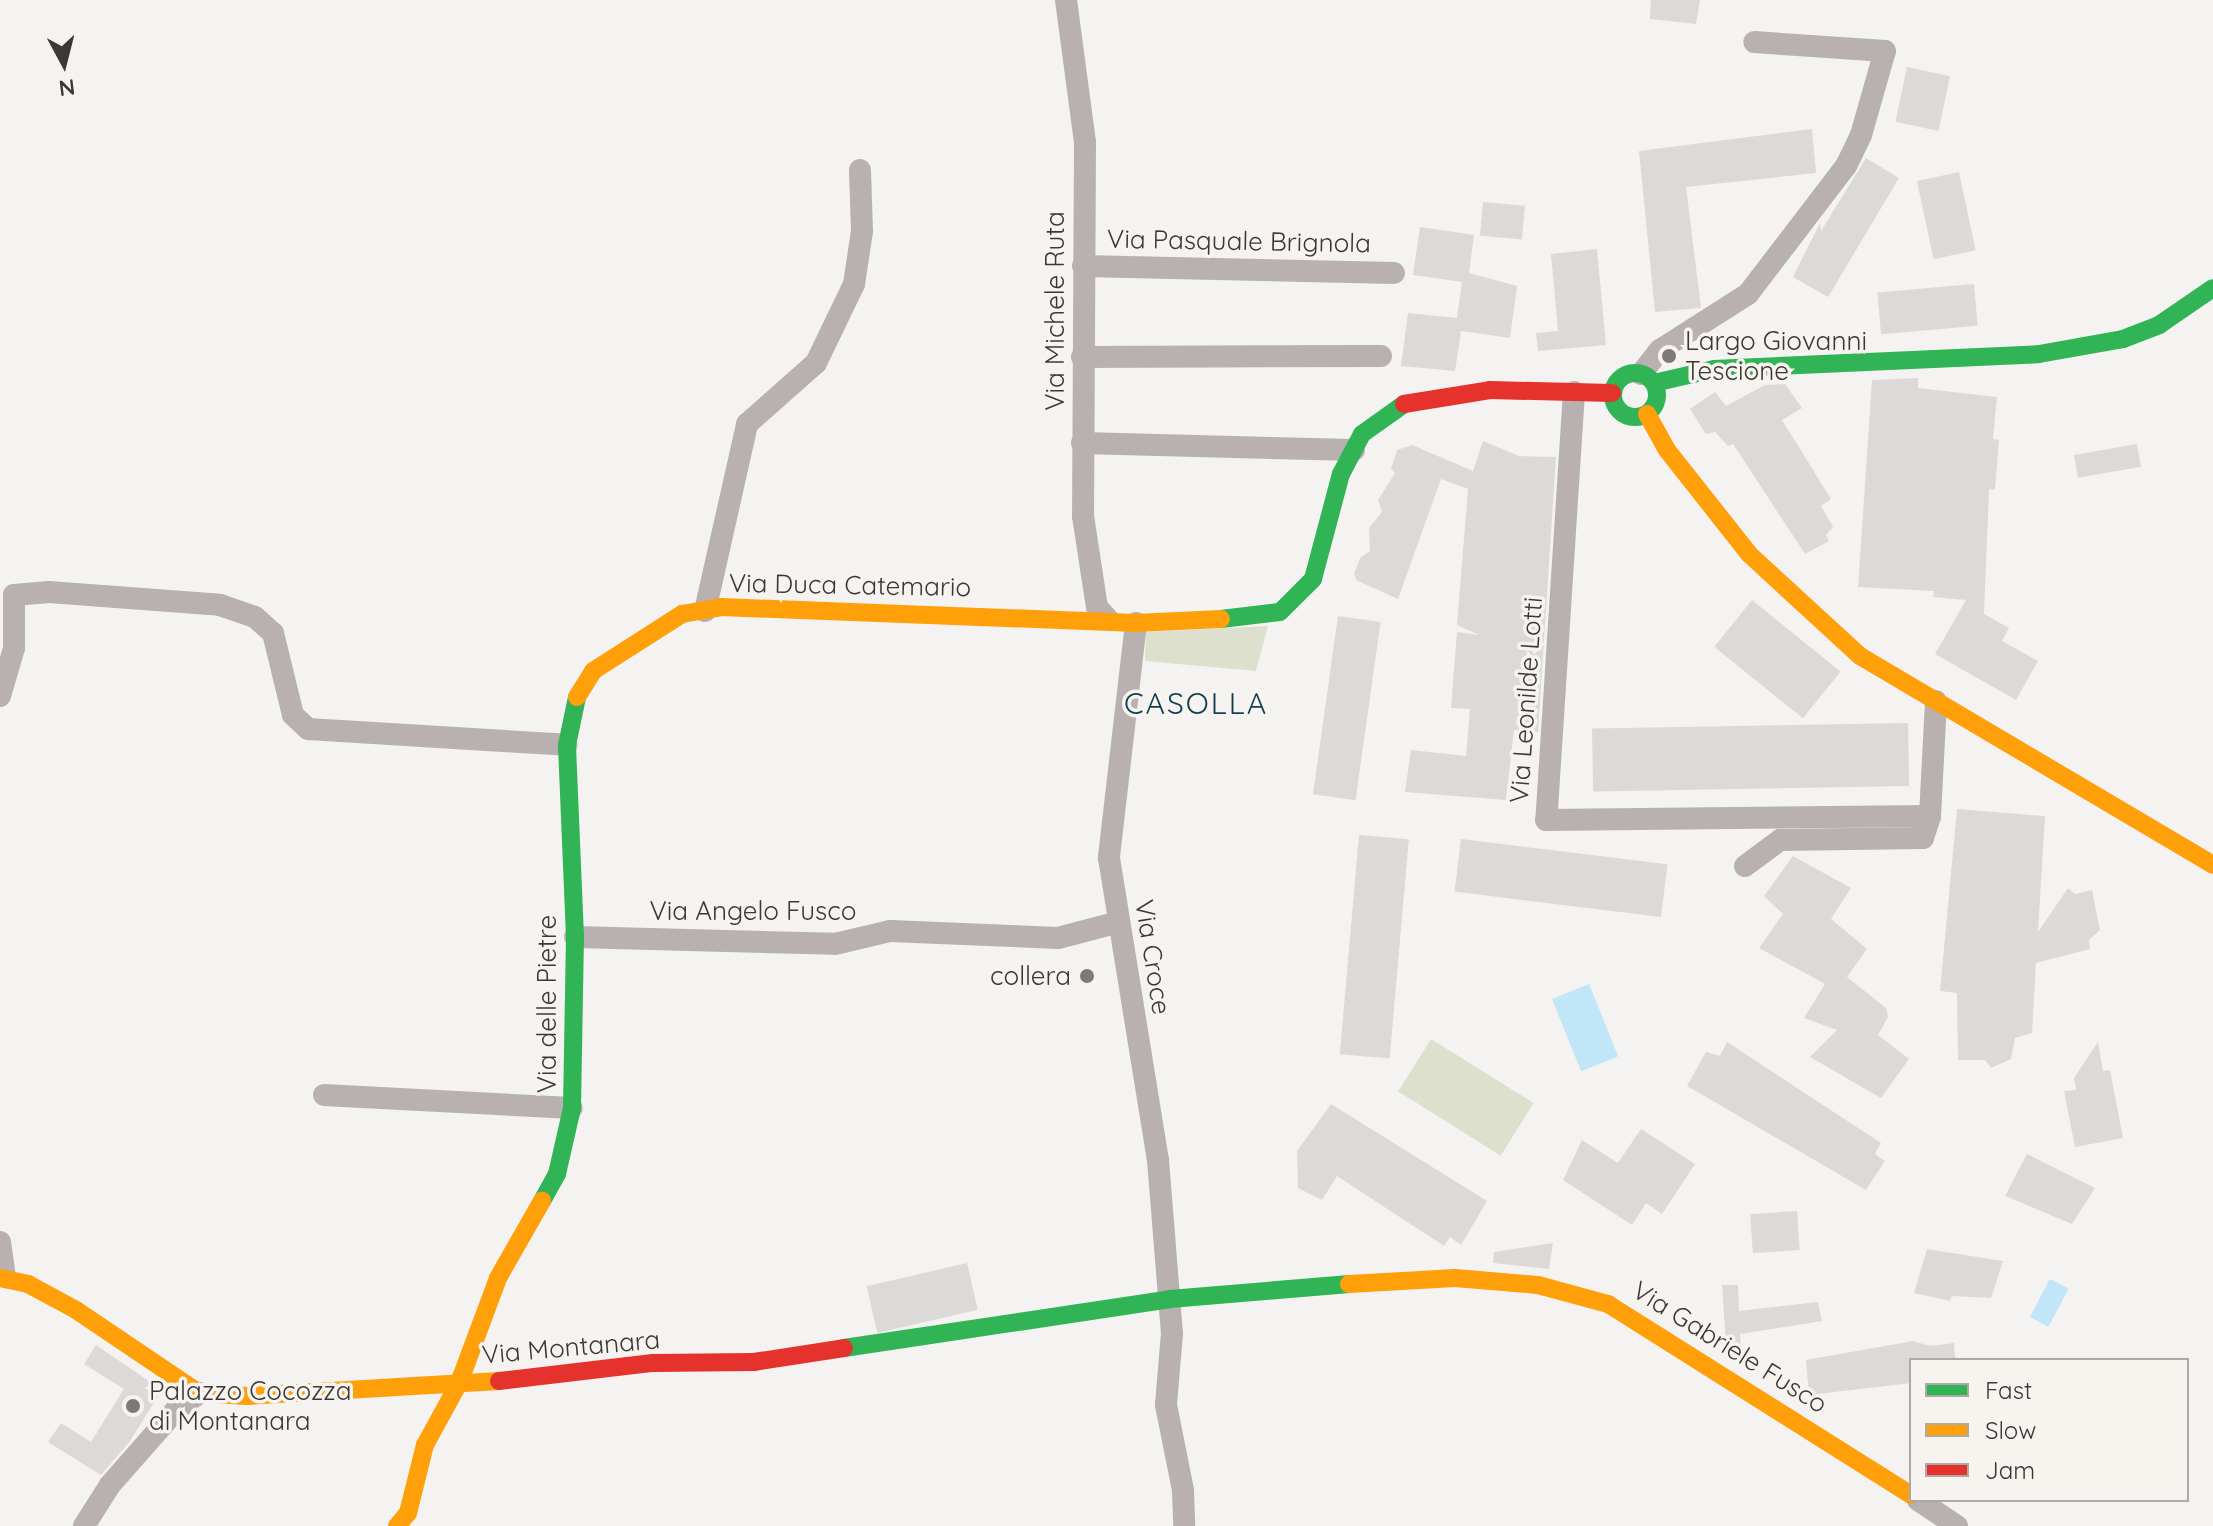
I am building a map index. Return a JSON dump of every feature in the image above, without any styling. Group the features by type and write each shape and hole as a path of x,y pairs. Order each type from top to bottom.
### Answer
{"street":[{"name":"Via Michele Ruta","path":"1066,0 1085,142 1083,516 1097,607 1107,618"},
{"path":"1647,378 1660,350 1748,294 1846,166 1870,108 1885,51 1754,42"},
{"path":"705,611 747,424 816,363 854,284 862,231 860,170"},
{"name":"Via Pasquale Brignola","path":"1083,266 1394,273"},
{"path":"1647,414 1626,416 1616,407 1612,393 1623,376 1647,378 1714,369 2039,354 2123,339 2159,325 2213,288"},
{"path":"1082,357 1381,356"},
{"path":"1647,378 1657,397 1647,414"},
{"name":"Via Duca Catemario","path":"567,745 576,698 593,671 682,614 721,607 1107,618 1136,623 1257,618 1297,599 1313,579 1341,474 1362,434 1396,407 1424,397 1490,390 1612,393"},
{"name":"Via Leonilde Lotti","path":"1574,392 1546,820 1930,816"},
{"path":"1647,414 1667,450 1749,554 1860,656 2213,865"},
{"path":"1082,443 1354,450"},
{"path":"0,696 14,648 7,590 220,605 255,617 273,633 293,715 308,729 567,745"},
{"name":"Via Croce","path":"1136,623 1109,858 1158,1160 1170,1299 1166,1405 1183,1490 1184,1526"},
{"path":"1745,866 1780,840 1923,838 1930,816 1936,701"},
{"name":"Via delle Pietre","path":"397,1526 408,1513 425,1445 459,1383 498,1278 557,1174 572,1108 575,937 567,745"},
{"name":"Via Angelo Fusco","path":"575,937 835,944 890,931 1058,938 1119,922"},
{"path":"324,1095 572,1108"},
{"path":"0,1242 2,1277 76,1310 199,1393 176,1410 110,1485 84,1526"},
{"name":"Via Gabriele Fusco","path":"1170,1299 1426,1279 1538,1285 1608,1304 1909,1494"},
{"name":"Via Montanara","path":"199,1393 247,1396 574,1376 653,1363 754,1362 1170,1299"},
{"path":"1921,1502 1957,1526"}],"green space":[{"path":"1268,626 1256,671 1145,661 1146,632"},
{"path":"1431,1039 1534,1103 1501,1156 1398,1092"}],"water":[{"path":"1589,984 1618,1056 1581,1071 1552,999"},
{"path":"2050,1279 2069,1289 2048,1327 2030,1317"}],"building":[{"path":"1651,0 1700,0 1696,24 1650,19"},
{"path":"1907,67 1950,76 1938,131 1895,122"},
{"path":"1812,129 1816,173 1686,187 1701,308 1655,312 1639,151"},
{"path":"1866,158 1899,178 1828,297 1793,277 1820,223 1821,231"},
{"path":"1959,172 1976,250 1934,259 1917,181"},
{"path":"1483,202 1525,206 1522,240 1480,236"},
{"path":"1420,227 1474,235 1469,273 1517,286 1510,338 1461,331 1455,371 1401,366 1408,313 1457,318 1462,282 1413,275"},
{"path":"1597,249 1606,345 1538,351 1536,333 1558,331 1551,254"},
{"path":"1974,284 1978,326 1881,334 1877,292"},
{"path":"1918,378 1918,388 1997,397 1993,439 1999,440 1995,490 1989,489 1984,614 2009,628 2002,641 2038,661 2016,700 1935,654 1966,600 1933,597 1934,591 1858,587 1872,380"},
{"path":"1785,384 1802,408 1782,420 1831,499 1821,506 1833,527 1826,535 1829,541 1805,554 1733,444 1728,446 1715,432 1706,434 1690,409 1715,392 1726,406 1765,385"},
{"path":"1483,441 1519,456 1556,457 1538,732 1514,730 1506,800 1405,792 1411,750 1466,756 1470,709 1451,708 1457,632 1479,635 1457,625 1468,489 1441,479 1398,599 1356,580 1354,573 1361,557 1370,551 1369,528 1382,512 1378,500 1395,473 1391,469 1397,450 1412,445 1473,471"},
{"path":"2137,444 2141,467 2078,478 2074,455"},
{"path":"1752,600 1841,672 1803,718 1714,647"},
{"path":"1338,616 1381,622 1356,800 1313,794"},
{"path":"1908,723 1909,786 1593,792 1592,729"},
{"path":"1957,809 2045,816 2038,932 2068,888 2075,894 2092,890 2100,930 2089,940 2090,949 2036,963 2032,1033 2015,1038 2011,1059 1991,1068 1985,1060 1958,1060 1957,993 1940,991"},
{"path":"1359,835 1409,839 1390,1059 1340,1054"},
{"path":"1461,839 1667,864 1661,917 1455,892"},
{"path":"1793,856 1851,888 1831,919 1867,949 1847,977 1886,1008 1888,1017 1878,1035 1909,1059 1881,1098 1810,1057 1837,1030 1804,1018 1825,984 1759,948 1783,914 1764,896"},
{"path":"1727,1042 1881,1143 1875,1154 1885,1161 1866,1190 1687,1086 1706,1052 1720,1056"},
{"path":"2098,1042 2103,1071 2110,1070 2123,1138 2075,1147 2064,1091 2076,1090 2074,1078"},
{"path":"1331,1104 1487,1201 1461,1245 1450,1237 1444,1246 1337,1176 1322,1200 1298,1188 1297,1151"},
{"path":"1641,1129 1695,1164 1662,1214 1646,1203 1632,1225 1563,1180 1582,1140 1618,1163"},
{"path":"2027,1154 2095,1188 2072,1224 2005,1196"},
{"path":"1797,1211 1800,1250 1753,1253 1750,1214"},
{"path":"1553,1243 1549,1269 1493,1263 1494,1252"},
{"path":"1927,1249 2003,1261 1991,1298 1952,1296 1950,1301 1914,1293"},
{"path":"967,1263 978,1310 877,1333 867,1286"},
{"path":"1722,1285 1738,1285 1739,1311 1818,1302 1822,1321 1740,1334 1741,1346 1726,1346"},
{"path":"1913,1341 1930,1346 1954,1343 1957,1358 1909,1358 1909,1383 1809,1395 1806,1360"},
{"name":"Palazzo Cocozza di Montanara","path":"96,1345 162,1390 130,1441 101,1475 48,1442 61,1423 91,1442 124,1389 84,1364"}],"traffic: fast":[{"path":"1654,383 1714,369 2039,354 2123,339 2159,325 2213,288"},
{"path":"1635,373 1651,379 1657,395 1651,411 1635,417 1619,411 1613,395 1619,379 1635,373"},
{"path":"1221,619 1280,612 1313,579 1341,474 1362,434 1404,404"},
{"path":"542,1201 557,1174 572,1108 575,937 567,745 577,697"},
{"path":"844,1348 1170,1299 1349,1284"}],"traffic: slow":[{"path":"1647,414 1667,450 1749,554 1860,656 2213,865"},
{"path":"577,697 593,671 682,614 721,607 1136,623 1221,619"},
{"path":"397,1526 408,1513 425,1445 459,1383 498,1278 542,1201"},
{"path":"0,1278 28,1284 76,1310 199,1393 247,1396 499,1381"},
{"path":"1349,1284 1455,1278 1538,1285 1608,1304 1909,1494"}],"traffic: jam":[{"path":"1404,404 1490,390 1612,393"},
{"path":"499,1381 653,1363 754,1362 844,1348"}],"place":[{"name":"Largo Giovanni Tescione","path":"1669,356"},
{"name":"collera","path":"1087,976"},
{"name":"Palazzo Cocozza di Montanara","path":"133,1406"}],"district":[{"name":"CASOLLA","path":"1196,703"}]}
